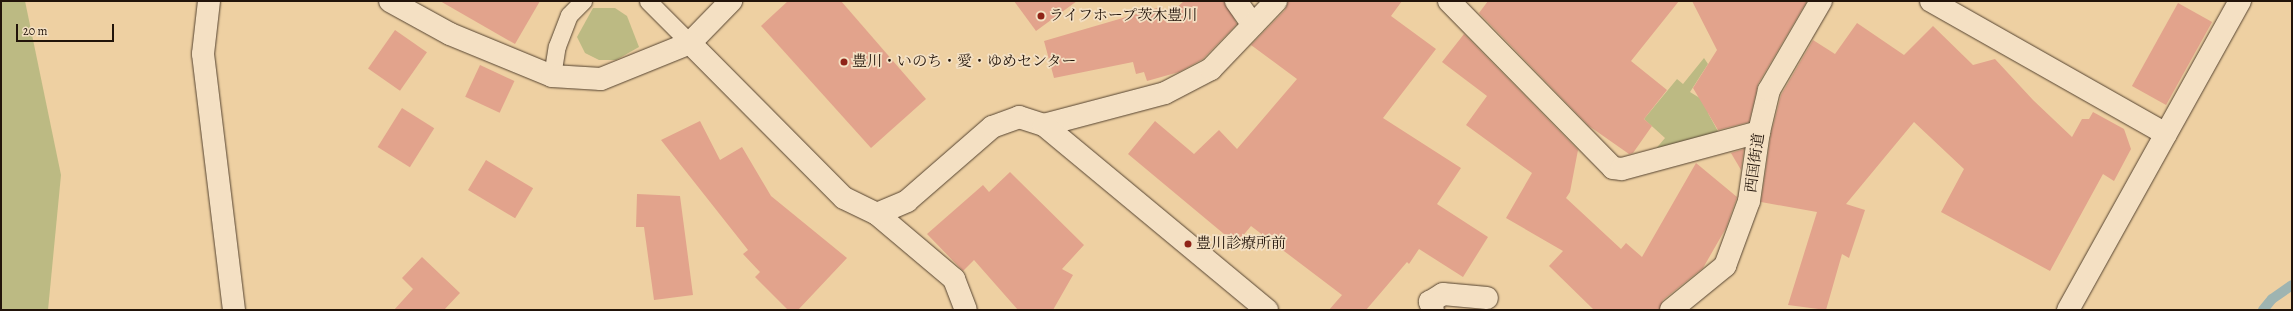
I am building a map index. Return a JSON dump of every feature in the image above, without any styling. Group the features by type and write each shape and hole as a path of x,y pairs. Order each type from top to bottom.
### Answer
{"street":[{"path":"209,1 203,54 234,310"},
{"path":"390,1 450,34 552,76 601,79 690,43 731,1"},
{"path":"1236,1 1253,25"},
{"path":"1044,125 1164,93 1211,69 1276,1"},
{"path":"1449,1 1613,168 1622,168 1759,132"},
{"name":"西国街道","path":"1671,310 1725,266 1749,201 1759,132 1769,90 1821,1"},
{"path":"1931,1 2166,134"},
{"path":"2068,310 2240,1"},
{"path":"690,43 844,198 877,214 954,279 966,310"},
{"path":"877,214 907,201 992,127 1019,117 1044,125 1267,310"},
{"path":"1433,310 1430,302 1443,294 1487,298"}],"lane":[{"path":"552,76 557,46 569,15 583,1"},
{"path":"648,1 690,43"}],"shaded area":[{"path":"1,1 25,1 61,175 48,310 1,310"},
{"path":"593,8 615,8 627,16 639,47 616,60 599,60 585,53 577,37"},
{"path":"1704,58 1708,64 1690,92 1716,108 1708,113 1720,135 1648,158 1665,138 1644,119 1677,79 1683,84"}],"building":[{"path":"440,1 540,1 515,44"},
{"name":"豊川・いのち・愛・ゆめセンター","path":"788,1 841,1 926,99 871,148 761,26"},
{"name":"ライフホープ茨木豊川","path":"1014,1 1077,1 1036,31"},
{"path":"1184,1 1224,1 1237,24 1203,59 1179,72 1147,81 1144,72 1136,74 1133,62 1054,78 1044,41 1157,8 1161,22"},
{"path":"1288,1 1402,1 1391,16 1436,49 1383,118 1461,168 1437,204 1488,237 1463,277 1419,249 1409,264 1407,262 1366,310 1329,310 1342,295 1251,226 1236,244 1128,154 1155,121 1194,154 1219,130 1237,149 1297,79 1251,45 1285,10"},
{"path":"1488,1 1679,1 1631,61 1667,90 1644,119 1652,126 1633,153 1629,154 1589,126 1479,13"},
{"path":"1692,1 1807,1 1758,84 1749,122 1718,130 1693,88 1717,50"},
{"path":"2178,3 2212,22 2166,105 2132,86"},
{"path":"1857,23 1904,55 1933,26 1973,65 1995,59 2033,100 2072,137 2082,119 2089,119 2093,112 2124,129 2131,149 2114,181 2103,174 2050,271 1941,212 1964,169 1914,122 1846,204 1865,210 1849,258 1842,254 1826,310 1788,305 1817,212 1761,202 1771,134 1781,95 1813,40 1835,54"},
{"path":"395,30 427,52 400,91 368,69"},
{"path":"1464,34 1578,150 1570,192 1566,198 1621,249 1626,243 1642,257 1696,163 1737,197 1726,228 1703,268 1663,300 1659,310 1594,310 1549,266 1563,251 1506,218 1532,173 1466,125 1487,96 1442,62"},
{"path":"480,65 514,81 500,113 465,97"},
{"path":"402,108 434,128 410,167 378,147"},
{"path":"700,121 720,160 742,147 771,196 847,258 798,310 788,310 755,277 760,272 743,254 748,250 661,140"},
{"path":"1744,149 1741,170 1731,153"},
{"path":"486,160 533,188 515,218 468,190"},
{"path":"1010,172 1084,245 1062,269 1073,275 1053,310 1018,310 974,260 963,271 927,234 983,185 989,192"},
{"path":"637,194 680,196 693,295 654,300 644,227 636,227"},
{"path":"422,257 460,293 444,310 394,310 413,289 402,278"}],"waterway":[{"path":"2263,310 2272,299 2292,285"}],"place":[{"name":"ライフホープ茨木豊川","path":"1041,16"},
{"name":"豊川・いのち・愛・ゆめセンター","path":"844,62"},
{"name":"豊川診療所前","path":"1188,244"}]}
